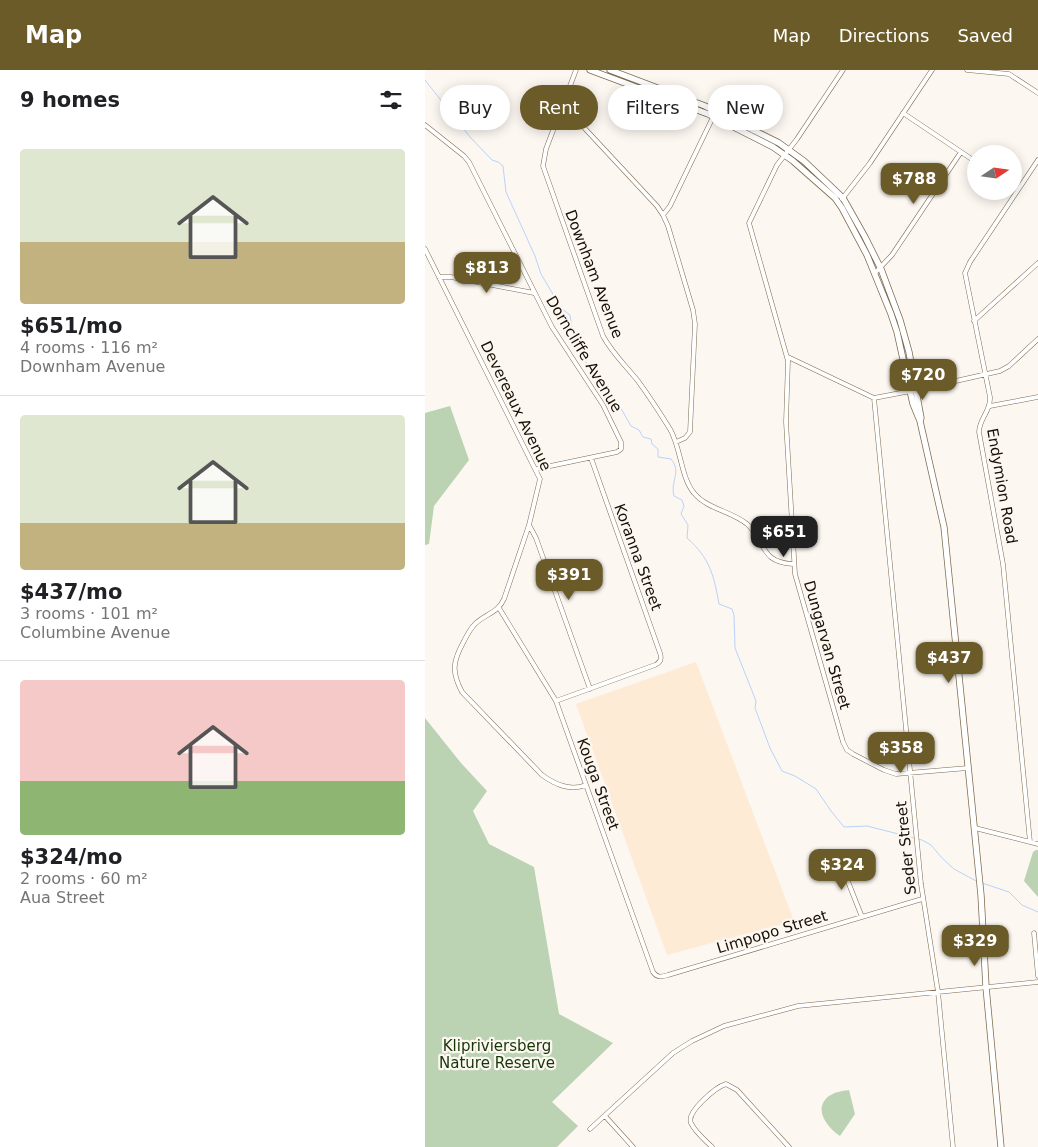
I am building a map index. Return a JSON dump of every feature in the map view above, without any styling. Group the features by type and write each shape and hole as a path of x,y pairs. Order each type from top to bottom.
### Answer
{"main road":[{"path":"590,70 637,85"},
{"path":"610,70 642,85"},
{"path":"743,130 785,155 829,193 840,200 865,237 881,269 900,332 918,419 944,527 975,828 986,988 1001,1147"},
{"path":"752,130 790,149 832,186 862,246 900,332"}],"street":[{"name":"Downham Avenue","path":"570,85 576,70"},
{"name":"Dungarvan Street","path":"843,70 774,170 749,225 788,357 786,422 793,564 846,748 853,754 889,772 898,774 968,768"},
{"path":"840,200 870,163 932,70"},
{"path":"967,70 1001,72 1011,75 1038,93"},
{"path":"1011,75 1015,70"},
{"path":"903,113 967,156"},
{"name":"Dorncliffe Avenue","path":"425,124 469,162 558,338 605,409 619,438 621,449 617,452 591,458"},
{"path":"663,215 708,128"},
{"name":"Downham Avenue","path":"553,130 544,154 545,174 603,336 611,350 645,391 676,442 689,486 696,496 748,526 774,560 793,564"},
{"path":"587,130 630,176 663,215 691,304 695,324 690,432 688,436 676,442"},
{"path":"875,274 892,255 961,152"},
{"path":"1023,184 1038,160"},
{"path":"1012,200 966,269 966,281 986,375 990,406 1038,397"},
{"name":"Devereaux Avenue","path":"425,249 536,469 540,482 529,525 511,581 499,608"},
{"path":"974,321 1038,263"},
{"path":"439,276 534,292"},
{"path":"788,357 874,398 1000,371 1009,366 1038,339"},
{"name":"Seder Street","path":"874,398 923,899 938,992 953,1147"},
{"name":"Endymion Road","path":"990,406 981,421 979,432 1002,553 1030,842"},
{"path":"536,469 591,458"},
{"name":"Koranna Street","path":"590,688 659,662 661,658 661,653 591,458"},
{"path":"529,525 535,534 590,688 556,701"},
{"path":"499,608 471,628 456,656 455,680 462,692 542,775 552,782 570,788 587,786"},
{"name":"Kouga Street","path":"499,608 556,701 653,972 657,976"},
{"path":"975,828 1038,844"},
{"path":"839,859 862,917"},
{"name":"Limpopo Street","path":"657,976 668,975 923,899"},
{"path":"1034,932 1038,976"},
{"path":"590,1129 673,1054 692,1041 724,1026 798,1006 1038,982"},
{"path":"712,1147 692,1125 690,1118 692,1112 719,1086 724,1084 737,1090 789,1147"},
{"path":"605,1116 633,1147"}],"shaded area":[{"path":"696,662 794,921 667,955 576,704"}],"green space":[{"path":"450,406 469,460 434,506 429,544 425,545 425,413"},
{"name":"Klipriviersberg Nature Reserve","path":"425,718 461,763 487,791 473,811 489,844 534,867 559,1014 613,1043 552,1102 578,1126 557,1147 425,1147"},
{"path":"1038,850 1038,897 1024,881 1033,852"},
{"path":"849,1090 855,1114 840,1136 827,1123 822,1107 824,1101 829,1096"}],"waterway":[{"path":"425,80 470,137 492,160 503,166 506,192 535,256 541,274 561,308 570,315 573,334 579,340 581,358 595,368 604,388 604,394 608,395 609,398 615,398 631,426 639,430 643,437 651,439 652,444 658,449 658,457 671,459 674,464 676,472 673,491 674,496 682,500 684,506 681,514 688,525 687,538 695,545 710,568 719,604 732,609 734,615 735,648 756,701 755,708 770,748 782,771 795,776 816,789 844,827 867,826 922,840 931,845 954,869 978,882"},
{"path":"982,883 1009,892 1022,905 1038,912"}]}
